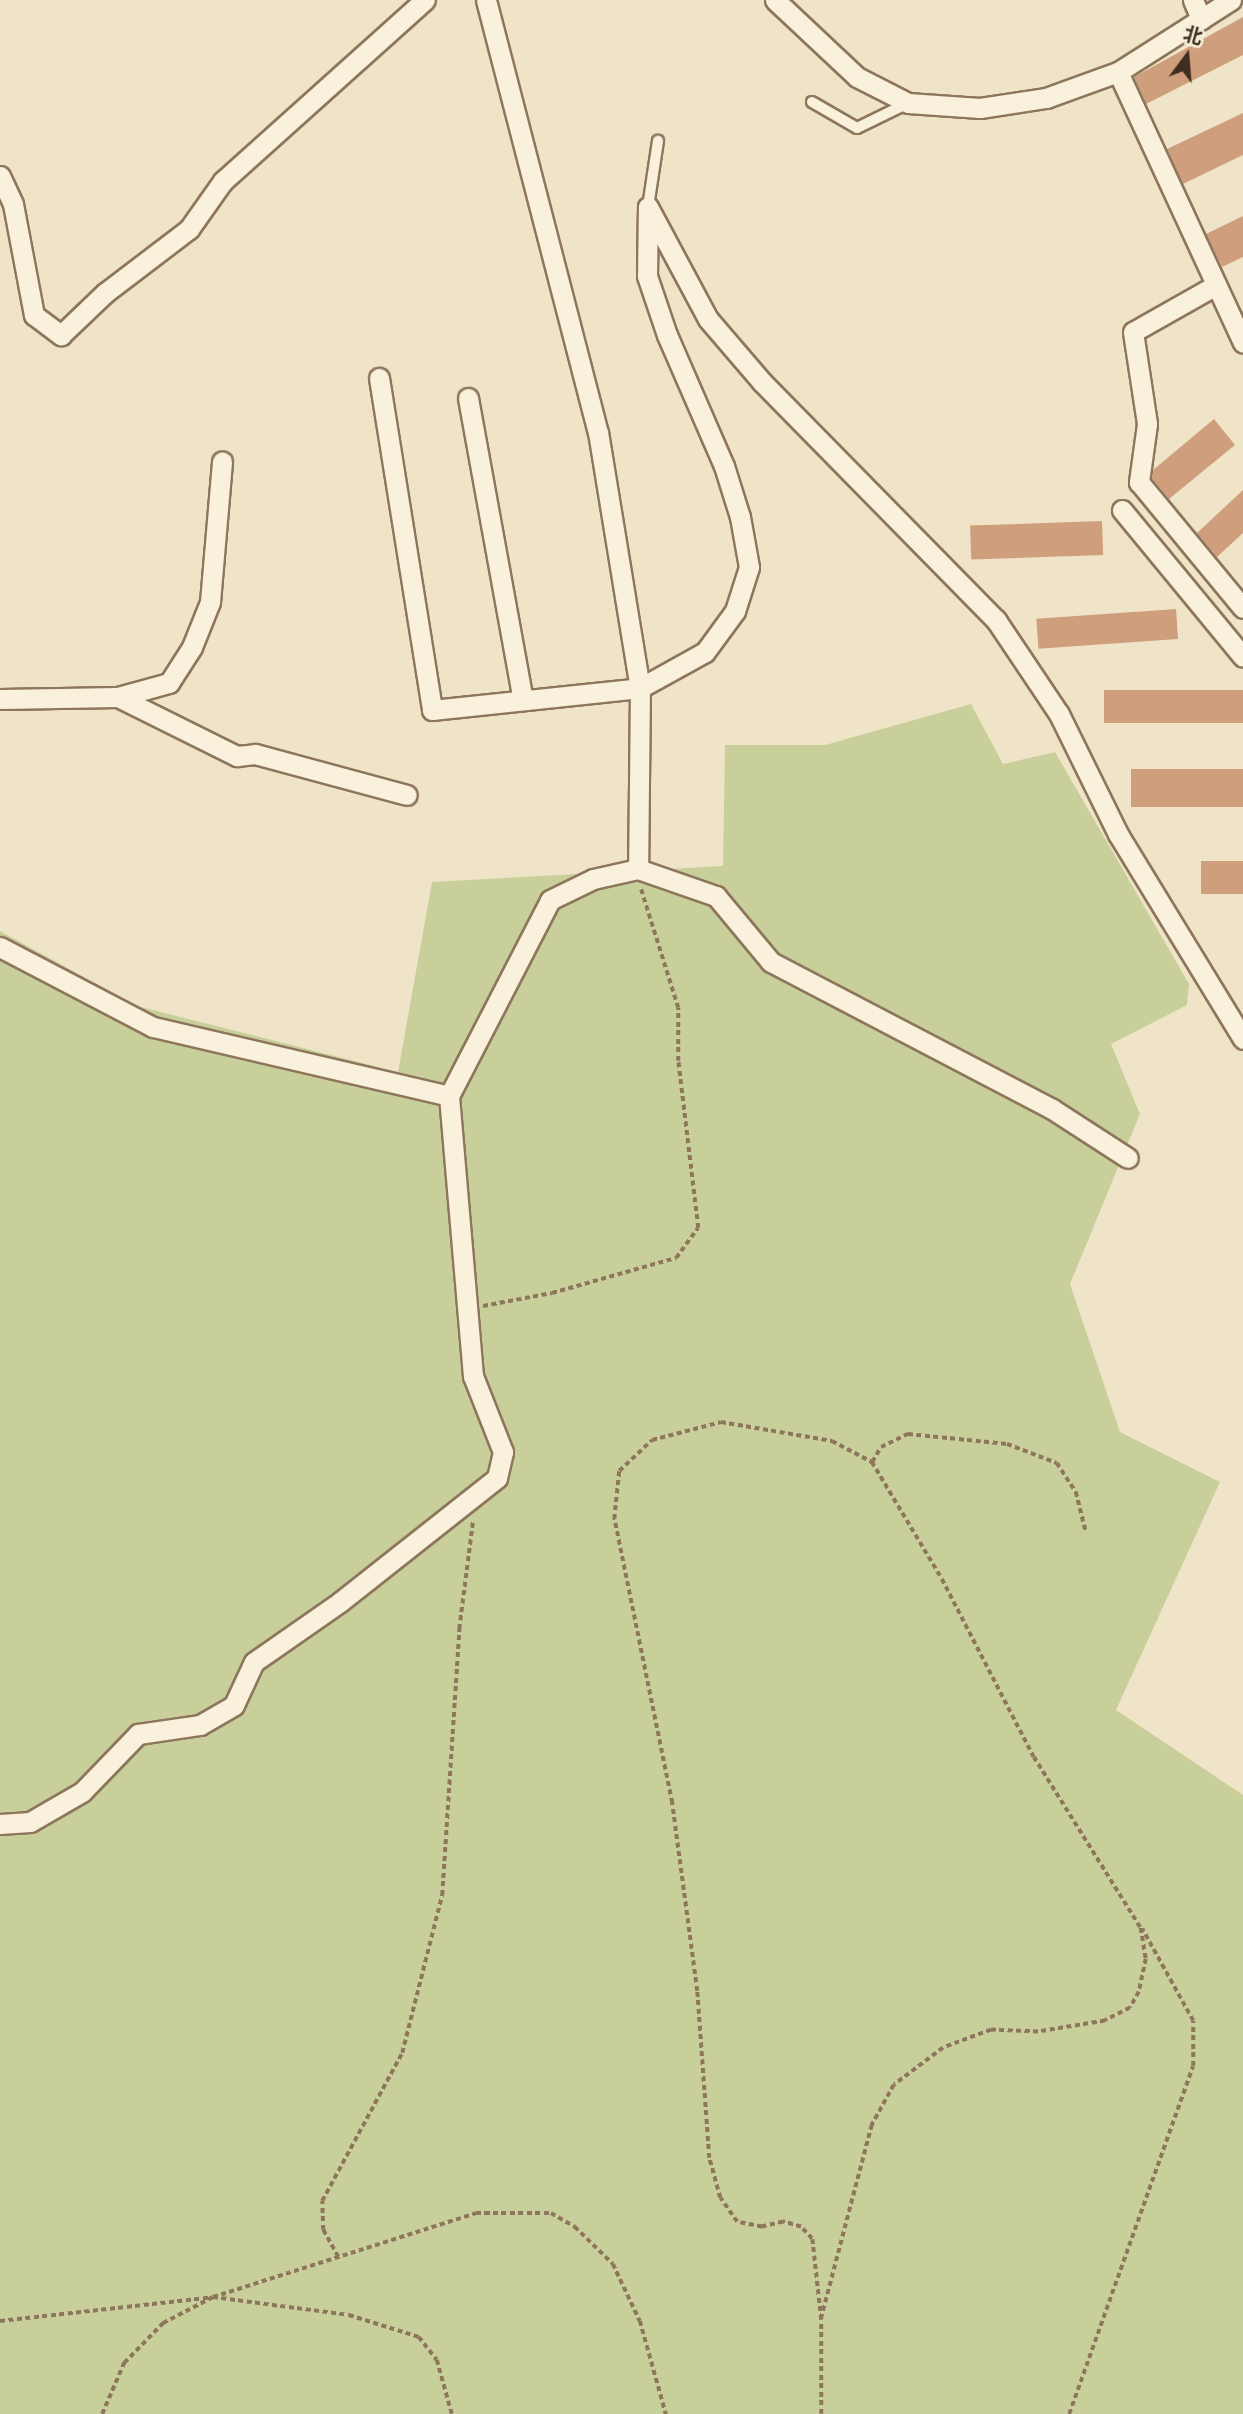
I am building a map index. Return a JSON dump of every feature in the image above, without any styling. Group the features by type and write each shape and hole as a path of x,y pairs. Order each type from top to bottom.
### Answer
{"street":[{"path":"0,176 13,204 34,315 61,335 105,293 189,229 223,181 425,0"},
{"path":"486,0 598,432 640,688 638,869"},
{"path":"775,0 857,77 908,103 980,108 1046,98 1118,72 1231,0"},
{"path":"1192,0 1201,19"},
{"path":"1118,72 1243,343"},
{"path":"379,378 432,710 640,688 705,652 735,611 749,567 740,517 724,466 667,335 648,276 648,206"},
{"path":"648,206 708,319 762,382 996,620 1059,714 1118,834 1243,1039"},
{"path":"1216,285 1133,332 1147,424 1139,482 1243,608"},
{"path":"468,398 523,700"},
{"path":"0,699 118,698 169,683 192,647 211,602 222,462"},
{"path":"1122,510 1243,657"},
{"path":"118,698 237,756 255,754 407,796"},
{"path":"0,1824 30,1822 82,1793 138,1734 200,1725 234,1705 254,1662 340,1602 497,1478 503,1452 474,1376 449,1096 550,900 593,879 638,869 716,896 771,962 1052,1109 1128,1158"},
{"path":"0,947 153,1027 449,1096"}],"lane":[{"path":"812,102 858,128 908,103"},
{"path":"648,206 658,141"}],"path":[{"path":"468,1309 552,1293 676,1258 698,1228 678,1061 678,1007 640,895 638,869"},
{"path":"821,2414 821,2320 811,2239 801,2227 792,2224 762,2227 737,2222 720,2198 709,2158 697,1991 672,1803 614,1519 619,1471 652,1440 721,1422 832,1441 872,1462 942,1580 1034,1757 1141,1927 1193,2021 1193,2066 1069,2414"},
{"path":"872,1462 881,1447 908,1434 1007,1444 1056,1463 1076,1492 1086,1532"},
{"path":"338,2257 323,2230 322,2201 402,2053 442,1895 458,1629 477,1494"},
{"path":"821,2320 872,2125 894,2085 943,2048 991,2030 1038,2032 1092,2024 1130,2008 1139,1992 1146,1959 1141,1927"},
{"path":"102,2414 124,2363 163,2323 213,2297 476,2213 551,2213 575,2227 613,2264 640,2321 666,2414"},
{"path":"0,2321 213,2297 349,2315 419,2337 438,2360 452,2414"}],"green space":[{"path":"971,704 1003,764 1055,752 1189,984 1187,1005 1111,1044 1140,1114 1070,1284 1120,1432 1220,1482 1116,1710 1243,1795 1243,2414 0,2414 0,931 137,1006 398,1072 432,882 723,866 725,745 825,745"}],"building":[{"path":"1243,17 1243,55 1146,104 1134,77"},
{"path":"1243,113 1243,155 1183,184 1167,149"},
{"path":"1243,216 1243,257 1222,267 1206,234"},
{"path":"1214,419 1235,445 1169,499 1152,478 1153,470"},
{"path":"1243,490 1243,533 1217,557 1197,533"},
{"path":"1102,521 1103,555 971,560 970,526"},
{"path":"1176,609 1178,639 1038,649 1036,619"},
{"path":"1104,690 1243,690 1243,723 1104,723"},
{"path":"1131,769 1243,769 1243,807 1131,807"},
{"path":"1201,861 1243,861 1243,894 1201,894"}]}
